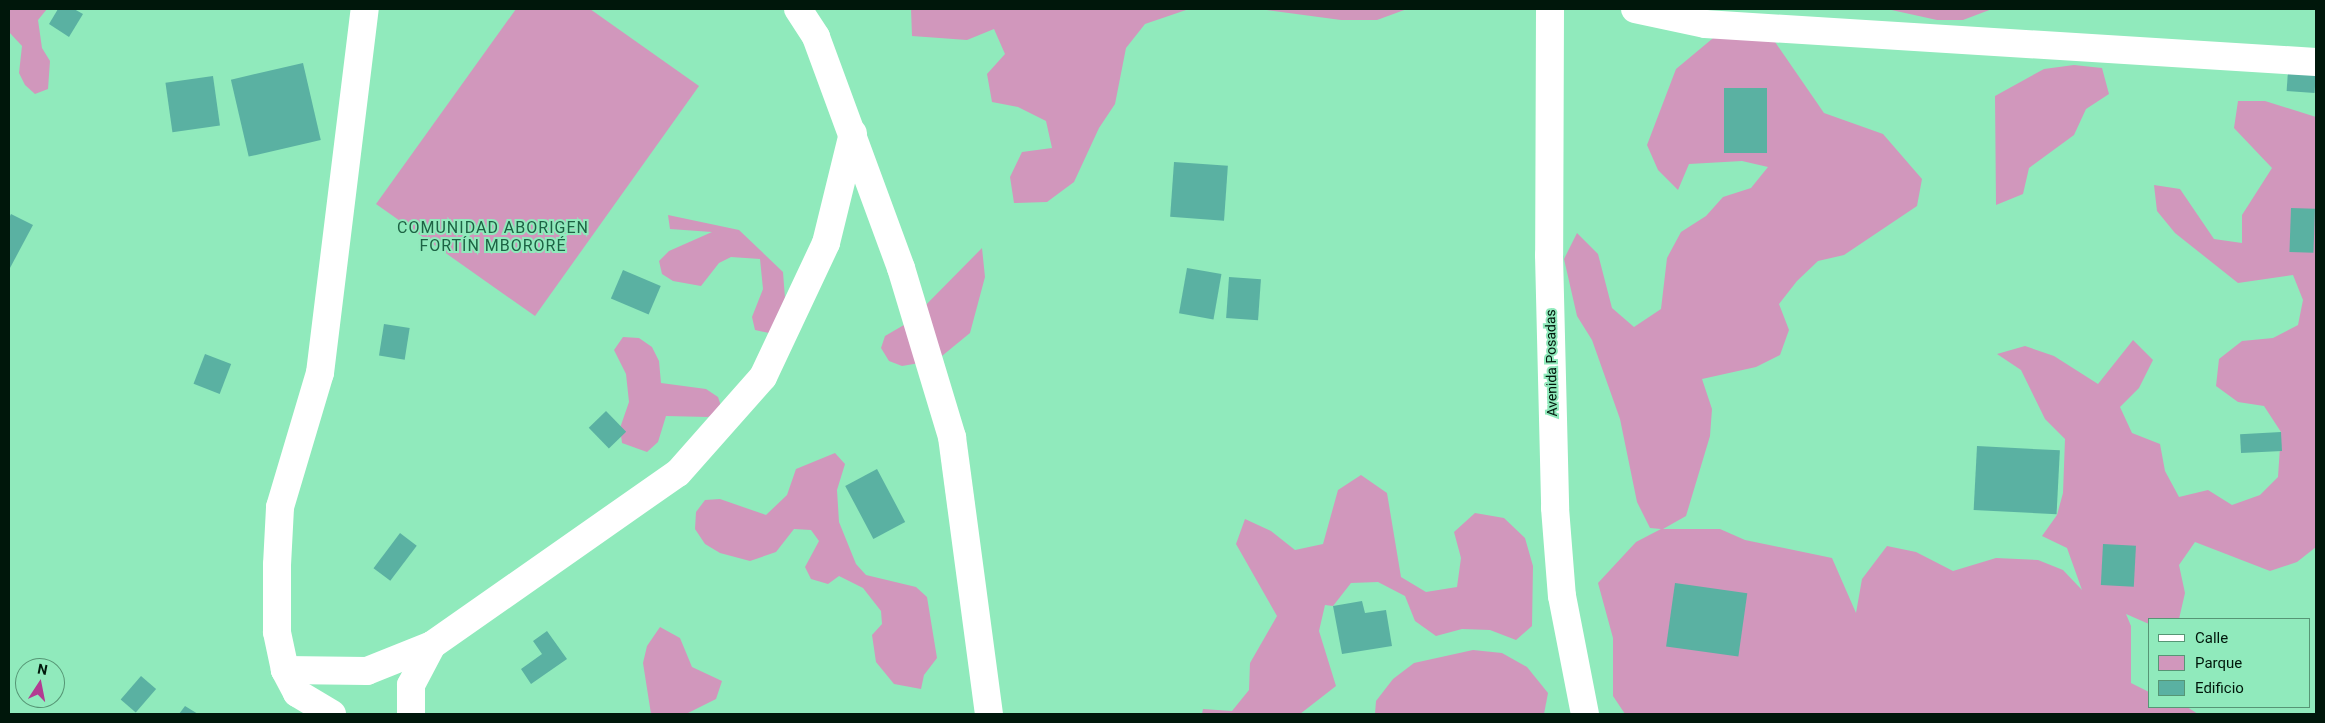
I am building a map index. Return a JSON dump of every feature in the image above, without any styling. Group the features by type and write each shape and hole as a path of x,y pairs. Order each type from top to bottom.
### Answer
{"street":[{"path":"332,714 297,693 285,670 277,632 280,507 320,373 365,9"},
{"path":"798,9 816,37 902,268 952,437 989,714"},
{"name":"Avenida Posadas","path":"1550,9 1549,255 1555,508 1562,596 1585,714"},
{"path":"1635,9 1705,24 2316,62"},
{"path":"285,670 367,671 432,644 678,473 763,377 826,243 852,133"},
{"path":"411,714 411,685 432,644"}],"green space":[{"path":"9,9 47,9 38,20 42,48 50,61 48,89 35,94 25,85 19,73 22,46 9,32"},
{"path":"516,9 590,9 699,86 535,316 376,204"},
{"path":"911,9 1189,9 1145,24 1126,48 1115,104 1099,128 1074,182 1047,202 1014,203 1010,177 1022,152 1052,148 1046,121 1018,107 992,102 987,74 1005,54 994,29 967,40 912,36"},
{"path":"1259,9 1407,9 1377,20 1341,20"},
{"path":"1887,9 1992,9 1963,20 1937,20"},
{"path":"1718,34 1773,39 1824,113 1883,134 1922,179 1917,206 1844,255 1818,261 1797,281 1779,304 1789,330 1780,355 1756,367 1702,379 1712,409 1710,436 1686,516 1663,529 1720,529 1745,540 1832,558 1856,613 1862,579 1887,546 1916,552 1953,571 1996,558 2038,560 2063,570 2082,590 2067,548 2042,536 2057,515 2063,493 2065,439 2045,419 2021,370 1997,354 2025,346 2054,356 2098,384 2133,340 2153,360 2139,388 2120,407 2132,433 2160,444 2165,471 2179,497 2208,490 2232,505 2260,495 2278,477 2281,432 2264,406 2238,402 2216,386 2219,359 2242,341 2273,338 2298,325 2303,300 2293,275 2238,283 2175,233 2157,211 2154,185 2180,189 2214,239 2242,243 2242,215 2272,168 2234,128 2238,101 2265,101 2316,117 2316,547 2297,562 2270,571 2195,542 2179,565 2185,593 2179,618 2148,618 2148,624 2126,614 2131,626 2131,683 2148,692 2148,708 2189,708 2198,714 1625,714 1613,696 1613,638 1598,583 1636,542 1661,529 1650,528 1637,502 1620,419 1592,340 1577,316 1564,259 1577,233 1598,254 1612,308 1634,327 1661,309 1667,258 1681,232 1706,216 1723,197 1751,188 1768,167 1742,161 1689,164 1678,190 1658,170 1647,145 1676,69"},
{"path":"2074,65 2102,68 2109,94 2086,109 2074,135 2029,168 2023,194 1996,205 1995,96 2044,69"},
{"path":"668,215 739,230 783,272 785,298 769,333 755,330 752,317 763,289 760,259 731,257 719,263 701,286 673,281 662,274 659,261 669,251 712,232 670,229"},
{"path":"982,248 985,277 970,333 937,360 902,366 889,361 881,348 885,336 909,322"},
{"path":"623,337 639,338 652,347 659,361 661,383 706,389 718,397 722,409 708,417 666,416 658,442 647,452 622,443 620,428 629,402 626,374 614,350"},
{"path":"835,453 845,464 837,490 839,522 856,564 866,575 916,587 927,597 937,658 924,675 921,689 894,684 876,662 872,635 882,624 881,611 863,588 839,576 828,584 811,579 805,567 819,541 811,530 794,529 776,552 750,561 720,553 705,544 695,529 696,512 705,500 720,499 766,515 787,495 796,469"},
{"path":"1361,475 1387,493 1401,577 1426,592 1457,587 1461,558 1454,532 1475,513 1504,518 1525,538 1533,566 1532,626 1516,640 1490,630 1462,629 1436,636 1415,621 1405,596 1378,582 1351,583 1333,606 1325,605 1319,631 1336,686 1300,714 1202,714 1203,709 1232,711 1249,690 1250,663 1277,616 1236,544 1245,519 1271,531 1295,550 1323,544 1338,490"},
{"path":"660,627 680,638 692,667 722,681 716,699 686,714 651,714 643,663 647,646"},
{"path":"1473,650 1502,653 1527,667 1548,693 1544,714 1375,714 1376,701 1393,679 1414,663"}],"building":[{"path":"58,9 74,9 83,14 69,37 49,24"},
{"path":"303,63 321,140 249,157 231,80"},
{"path":"2288,71 2316,73 2315,93 2287,91"},
{"path":"213,76 220,126 172,132 165,83"},
{"path":"1724,88 1767,88 1767,153 1724,153"},
{"path":"1174,162 1228,166 1224,221 1170,217"},
{"path":"2291,208 2315,209 2313,253 2289,252"},
{"path":"11,214 33,225 10,268 9,218"},
{"path":"1187,268 1221,274 1213,319 1179,313"},
{"path":"623,270 661,286 649,315 611,299"},
{"path":"1229,277 1261,279 1258,320 1226,318"},
{"path":"384,324 410,328 405,360 379,356"},
{"path":"205,354 231,364 220,394 194,384"},
{"path":"606,411 626,432 609,449 589,428"},
{"path":"2281,432 2282,451 2241,453 2240,434"},
{"path":"1977,446 2060,450 2057,514 1974,510"},
{"path":"877,469 905,522 873,539 845,486"},
{"path":"400,533 417,546 390,581 374,568"},
{"path":"2103,544 2136,546 2134,587 2101,585"},
{"path":"1675,583 1747,593 1738,657 1666,646"},
{"path":"1362,601 1365,613 1386,610 1392,646 1342,654 1333,606"},
{"path":"547,631 567,659 531,684 521,669 542,654 533,641"},
{"path":"141,676 156,689 136,713 121,699"},
{"path":"185,706 198,714 179,714"}],"district":[{"name":"COMUNIDAD ABORIGEN FORTÍN MBORORÉ","path":"493,237"}]}
